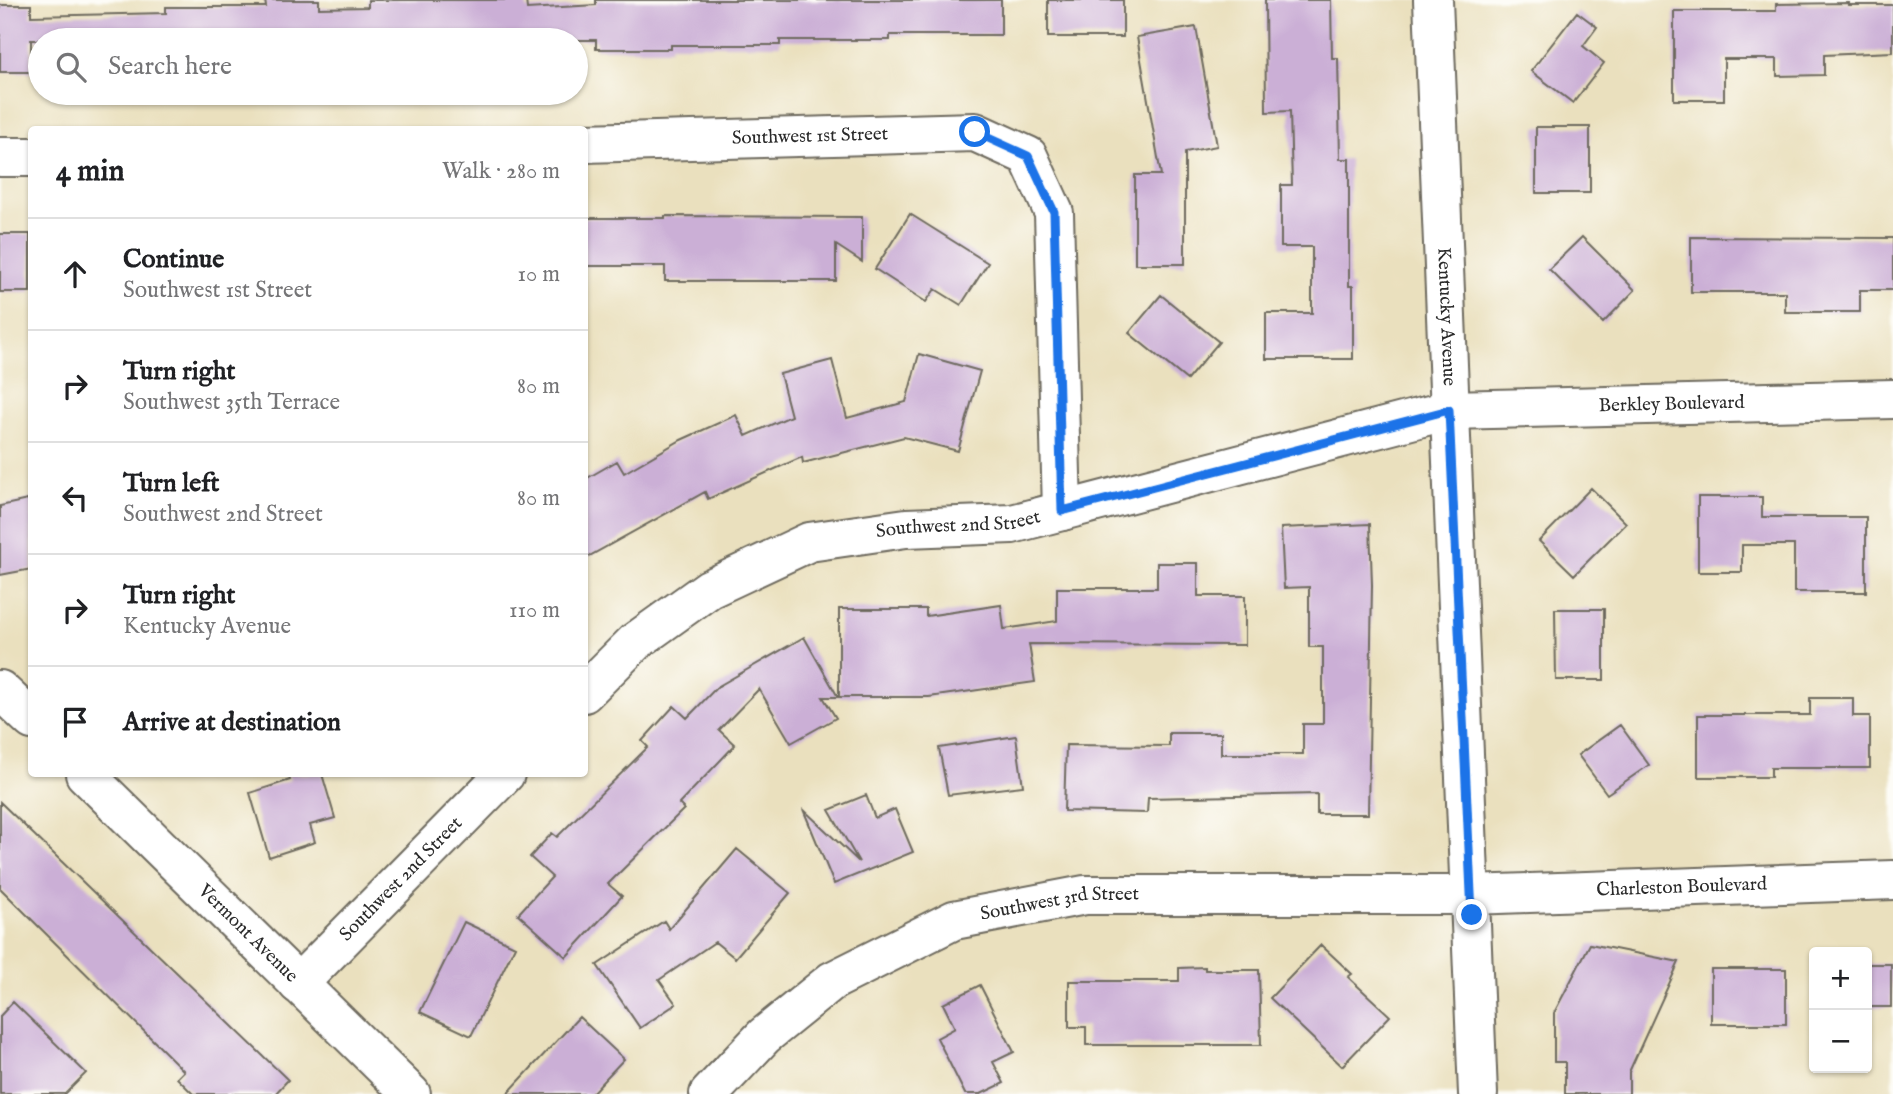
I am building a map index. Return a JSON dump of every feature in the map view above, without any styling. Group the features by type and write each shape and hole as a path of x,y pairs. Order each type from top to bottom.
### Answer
{"street":[{"name":"Kentucky Avenue","path":"1433,0 1478,1094"},
{"name":"Southwest 1st Street","path":"588,143 975,132 1028,156 1054,212 1062,511"},
{"path":"0,157 28,157"},
{"name":"Berkley Boulevard","path":"1449,410 1893,399"},
{"name":"Southwest 2nd Street","path":"588,689 635,642 709,589 809,542 906,528 1012,524 1449,410"},
{"name":"Vermont Avenue","path":"88,777 411,1094"},
{"name":"Southwest 2nd Street","path":"298,984 502,777"},
{"name":"Charleston Boulevard","path":"1471,895 1893,880"},
{"name":"Southwest 3rd Street","path":"709,1094 764,1036 832,981 954,920 1085,895 1471,895"}],"building":[{"path":"265,0 319,0 319,8 368,7 368,0 526,0 527,9 596,5 596,0 1001,0 1001,35 890,35 890,40 780,40 780,45 671,45 671,49 596,49 596,40 588,40 588,28 28,28 28,72 0,72 0,5 31,5 31,16 166,13 166,7 266,7"},
{"path":"1048,0 1123,0 1123,37 1048,37"},
{"path":"1265,0 1331,0 1332,58 1338,58 1340,159 1349,159 1349,286 1353,286 1353,359 1266,359 1266,313 1312,313 1312,247 1281,247 1281,185 1292,185 1290,111 1266,112"},
{"path":"1776,4 1893,5 1893,52 1824,55 1824,75 1777,76 1777,59 1724,59 1724,100 1674,100 1674,11 1776,11"},
{"path":"1577,12 1597,27 1583,46 1604,63 1573,103 1531,71"},
{"path":"1196,27 1217,146 1185,152 1185,264 1135,264 1135,175 1161,175 1137,37"},
{"path":"1536,127 1590,127 1590,193 1536,193"},
{"path":"910,214 988,263 961,305 935,289 926,302 875,269"},
{"path":"862,217 862,262 836,245 836,281 665,281 665,266 588,266 588,218"},
{"path":"0,234 28,234 28,292 0,292"},
{"path":"1582,237 1635,290 1603,323 1549,269"},
{"path":"1691,237 1893,238 1893,290 1860,290 1860,312 1785,312 1785,292 1691,292"},
{"path":"1161,295 1219,342 1187,380 1129,333"},
{"path":"919,354 980,371 958,451 904,437 803,463 802,457 708,499 705,492 588,557 588,478 617,461 624,473 681,440 736,415 746,436 791,416 780,374 832,360 847,418 906,402"},
{"path":"1591,488 1626,523 1574,575 1539,541"},
{"path":"1698,497 1762,497 1762,517 1866,517 1866,592 1794,592 1794,545 1742,545 1742,572 1698,572"},
{"path":"28,500 28,570 0,575 0,506"},
{"path":"1370,524 1372,585 1368,814 1317,814 1317,794 1148,798 1147,813 1064,811 1066,745 1169,746 1169,733 1221,733 1221,754 1303,754 1303,724 1323,724 1323,647 1309,647 1309,587 1284,588 1281,528"},
{"path":"1157,563 1198,563 1198,596 1245,596 1245,645 1029,644 1035,682 929,697 839,697 839,609 926,609 926,616 1001,605 1004,629 1057,621 1057,588 1157,588"},
{"path":"1555,609 1604,609 1604,680 1556,680"},
{"path":"804,637 838,697 823,697 836,718 791,743 759,689 719,730 735,745 679,804 684,809 608,884 622,896 566,957 518,914 552,877 530,857 552,833 557,837 648,747 642,741 674,706 687,718 717,687"},
{"path":"1810,698 1853,698 1853,716 1870,716 1870,768 1771,768 1771,777 1698,777 1698,715 1810,715"},
{"path":"1620,725 1649,765 1607,794 1578,755"},
{"path":"1016,736 1023,786 948,795 939,748"},
{"path":"289,777 323,777 335,818 310,825 315,842 269,857 250,793 290,780"},
{"path":"866,795 875,818 895,809 913,852 834,884 803,809 859,862 829,810"},
{"path":"0,802 288,1080 275,1094 193,1094 177,1078 184,1071 0,888"},
{"path":"737,849 790,893 735,958 715,942 659,980 676,1004 640,1028 597,965 664,921 669,929"},
{"path":"464,922 515,946 471,1036 420,1012"},
{"path":"1590,944 1679,962 1629,1072 1629,1094 1565,1094 1565,1062 1554,1062 1554,1013"},
{"path":"1321,945 1352,974 1348,977 1390,1016 1342,1066 1270,998"},
{"path":"1872,964 1891,964 1891,1007 1872,1007"},
{"path":"1205,967 1205,970 1259,970 1261,1045 1086,1045 1086,1027 1069,1027 1069,981 1179,981 1179,968"},
{"path":"1711,969 1786,969 1786,1024 1711,1024"},
{"path":"980,985 1014,1052 993,1062 1004,1083 981,1094 965,1094 937,1038 955,1028 943,1004"},
{"path":"13,1002 86,1073 65,1094 0,1094 0,1016"},
{"path":"579,1017 624,1059 591,1094 507,1094"}],"route":[{"path":"975,132 1028,156 1054,212 1062,511 1449,410 1472,915"}]}
